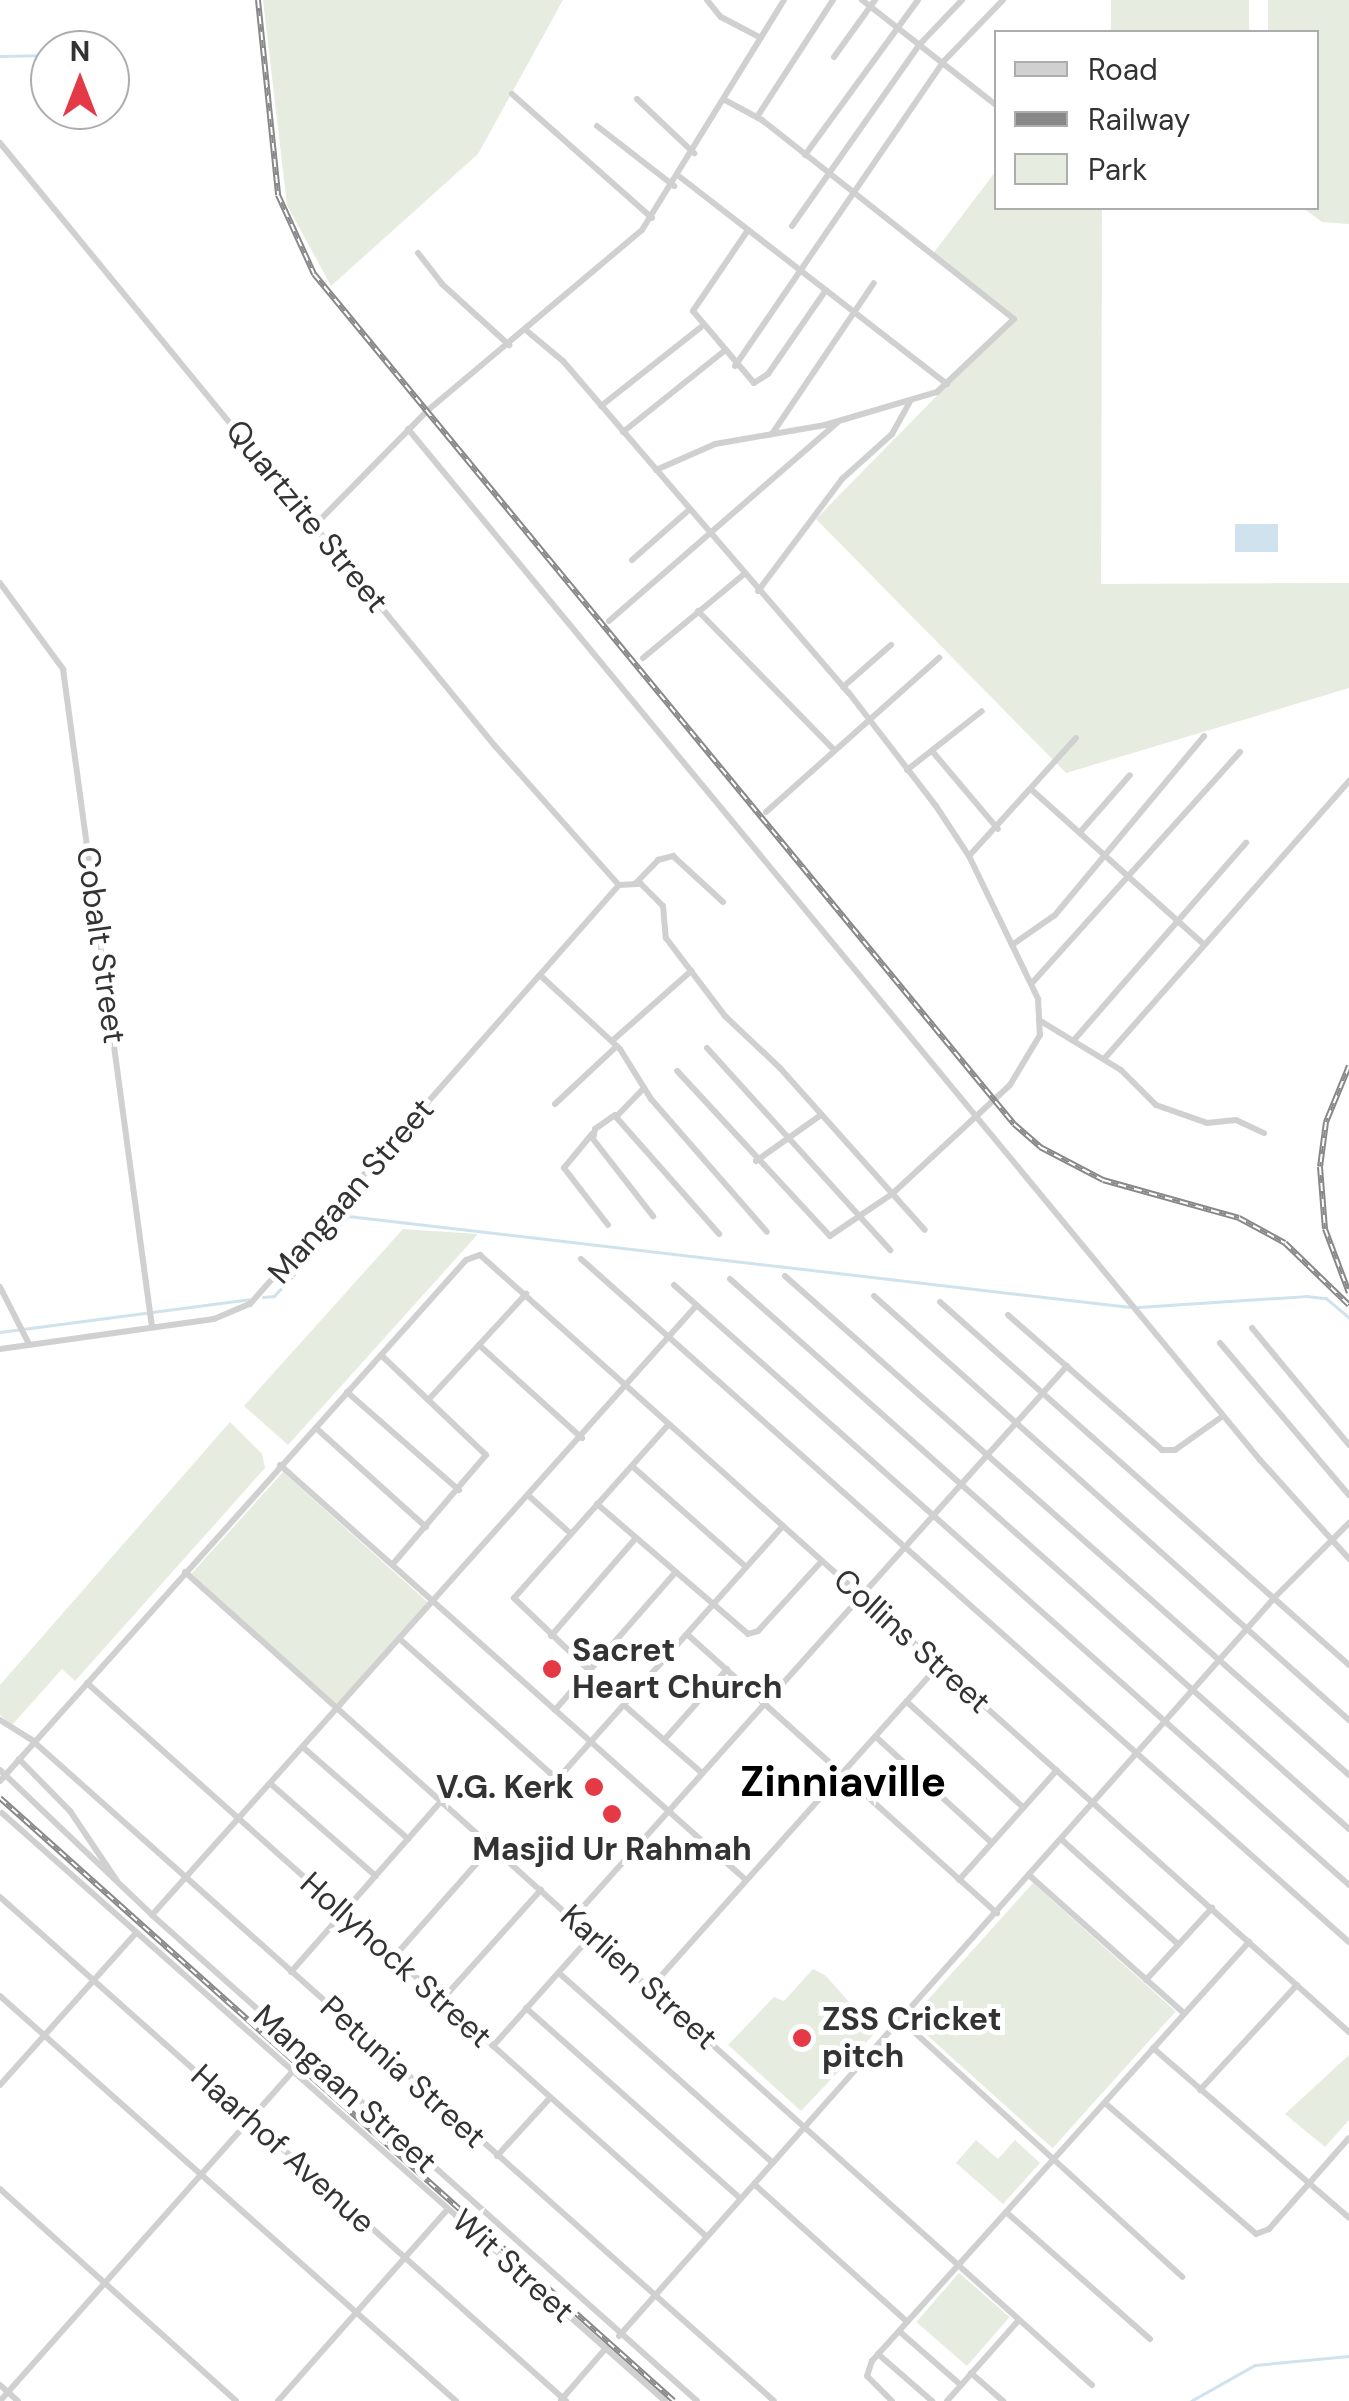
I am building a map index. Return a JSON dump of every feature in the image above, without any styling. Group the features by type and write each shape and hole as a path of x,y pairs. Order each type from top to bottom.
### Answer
{"street":[{"path":"706,0 730,22 761,38"},
{"path":"315,525 408,429 609,264 652,218 784,0"},
{"path":"757,118 834,0"},
{"path":"862,0 873,3 994,102"},
{"path":"805,155 894,24 918,0"},
{"path":"792,226 920,44 962,0"},
{"path":"735,366 943,62 1003,0"},
{"path":"834,57 873,3"},
{"path":"512,94 652,218"},
{"path":"637,98 694,153"},
{"path":"656,470 715,444 772,436 910,402 947,384 1014,319 757,118 724,100"},
{"path":"598,126 674,186"},
{"name":"Quartzite Street","path":"0,143 619,885"},
{"path":"679,177 947,384"},
{"path":"748,230 693,311 700,327 735,366 759,383 826,290"},
{"path":"418,252 442,284 509,345"},
{"path":"772,436 874,283"},
{"path":"601,406 700,327"},
{"path":"527,330 601,406 743,575 843,686 908,770 968,856 1032,984 1039,1020 1032,1055 976,1117 892,1194 826,1236 677,1071"},
{"path":"622,432 723,352"},
{"path":"758,591 842,479 892,434 910,402"},
{"path":"609,621 839,421"},
{"path":"408,429 1224,1416 1349,1559"},
{"path":"632,560 689,510"},
{"path":"643,658 743,575"},
{"name":"Cobalt Street","path":"0,584 63,669 152,1327"},
{"path":"698,611 834,749"},
{"path":"843,686 892,645"},
{"path":"766,812 939,658"},
{"path":"908,770 982,711"},
{"path":"1012,945 1055,915 1204,736"},
{"path":"968,856 1033,791 1076,738"},
{"path":"932,750 998,829"},
{"path":"1032,984 1240,752"},
{"path":"1081,831 1130,775"},
{"path":"1104,1059 1201,942 1349,781"},
{"path":"1033,791 1179,918 1201,942"},
{"path":"1074,1040 1246,843"},
{"path":"619,885 636,883 658,860 672,856 723,902"},
{"path":"636,883 663,906 666,938 742,1037 821,1115 925,1230"},
{"name":"Mangaan Street","path":"0,1349 214,1319 250,1304 542,977 619,885"},
{"path":"555,1104 691,971"},
{"path":"542,977 615,1044 644,1085 767,1232"},
{"path":"1039,1020 1104,1059 1156,1105 1207,1124 1242,1121 1264,1133"},
{"path":"707,1048 890,1250"},
{"path":"608,1225 564,1168 592,1134 642,1095 644,1085"},
{"path":"616,1114 719,1234"},
{"path":"756,1161 821,1115"},
{"path":"592,1134 653,1216"},
{"name":"Collins Street","path":"381,1355 474,1254 526,1294 1349,2032"},
{"path":"580,1259 1349,1942"},
{"path":"785,1276 1349,1775"},
{"path":"730,1279 1349,1829"},
{"path":"674,1285 1349,1885"},
{"path":"0,1288 29,1344"},
{"path":"430,1398 526,1294"},
{"path":"874,1296 1014,1425 1349,1720"},
{"path":"940,1302 1349,1665"},
{"path":"152,1915 436,1604 696,1306"},
{"path":"1008,1316 1166,1452 1224,1416"},
{"path":"1252,1328 1349,1445"},
{"path":"1220,1342 1349,1495"},
{"path":"479,1346 582,1438"},
{"path":"1,1776 381,1355 486,1455 393,1564"},
{"path":"573,1918 1067,1366"},
{"path":"347,1392 460,1490"},
{"path":"589,1670 514,1602 570,1533 669,1424"},
{"path":"316,1428 426,1527"},
{"path":"280,1465 746,1880"},
{"path":"632,1466 746,1567"},
{"path":"530,1497 570,1533"},
{"path":"597,1504 737,1630 753,1633 822,1560"},
{"path":"619,2336 1275,1597 1349,1523"},
{"path":"402,1640 550,1773 562,1774 783,1526"},
{"path":"551,1636 635,1539"},
{"name":"Karlien Street","path":"185,1572 652,1986 1092,2385"},
{"path":"555,1710 674,1574"},
{"path":"688,1635 997,1913"},
{"path":"652,1986 939,1666"},
{"path":"664,1740 727,1669"},
{"name":"Hollyhock Street","path":"87,1682 440,2002 706,2236"},
{"path":"908,1702 1022,1807"},
{"path":"625,1706 702,1773"},
{"name":"Petunia Street","path":"0,1720 33,1741 774,2401"},
{"path":"876,1737 992,1842"},
{"path":"305,1749 408,1839"},
{"path":"19,1758 80,1823 118,1883"},
{"path":"960,1880 1057,1770"},
{"name":"Mangaan Street","path":"1,1776 619,2336 697,2401"},
{"path":"272,1785 376,1876"},
{"path":"292,1972 442,1802"},
{"name":"Wit Street","path":"2,1813 664,2401"},
{"path":"1062,1840 1178,1944"},
{"path":"392,1959 491,1846"},
{"path":"1030,1876 1184,2013"},
{"path":"440,2002 542,1890"},
{"name":"Haarhof Avenue","path":"0,1897 563,2400"},
{"path":"1146,1980 1212,1908"},
{"path":"0,2085 138,1932"},
{"path":"493,2046 592,1935"},
{"path":"892,2401 870,2381 868,2366 1249,1942"},
{"path":"559,1973 773,2163"},
{"path":"1200,2090 1297,1985"},
{"path":"0,1996 456,2401"},
{"path":"526,2008 740,2198"},
{"path":"901,2020 1182,2277"},
{"path":"1153,2048 1349,2218"},
{"path":"0,2401 292,2071"},
{"path":"497,2156 549,2099"},
{"path":"1105,2103 1256,2234 1269,2229 1349,2138"},
{"path":"754,2184 907,2322"},
{"path":"0,2190 236,2401"},
{"path":"278,2401 448,2208"},
{"path":"1006,2212 1150,2339"},
{"path":"946,2401 1019,2320"},
{"path":"899,2331 961,2385"},
{"path":"563,2400 606,2348"},
{"path":"878,2354 932,2401"},
{"path":"971,2373 1003,2401"},
{"path":"0,2385 18,2401"}],"green space":[{"path":"263,0 563,0 478,154 331,286 287,205"},
{"path":"1111,0 1249,0 1249,30 1111,30"},
{"path":"1268,0 1349,0 1349,224 1322,222 1306,210 1319,210 1319,30 1268,30"},
{"path":"994,174 994,210 1102,210 1101,584 1349,583 1349,688 1066,773 816,519 1014,317 932,255"},
{"path":"403,1229 478,1234 288,1445 244,1406"},
{"path":"230,1422 262,1454 265,1468 75,1681 62,1669 12,1725 0,1715 0,1685"},
{"path":"283,1472 428,1602 336,1704 191,1574"},
{"path":"1033,1883 1176,2011 1053,2148 910,2020"},
{"name":"ZSS Cricket pitch","path":"813,1969 825,1975 876,2032 801,2111 728,2045 774,1997 784,2001"},
{"path":"1349,2055 1349,2120 1325,2147 1285,2114"},
{"path":"976,2140 998,2159 1015,2140 1040,2163 1003,2204 956,2163"},
{"path":"959,2273 1010,2317 967,2366 916,2322"}],"water":[{"path":"1235,524 1278,524 1278,552 1235,552"}],"waterway":[{"path":"0,56 30,55"},
{"path":"263,1297 274,1296 348,1216 1130,1307"},
{"path":"1138,1307 1306,1296 1326,1298 1349,1317"},
{"path":"0,1332 249,1299"},
{"path":"1191,2401 1255,2365 1349,2356"}],"railway":[{"path":"258,0 278,195 314,274 1014,1124 1040,1147 1103,1180 1239,1218 1285,1243 1349,1305"},
{"path":"1349,1066 1326,1122 1320,1167 1325,1229 1349,1293"},
{"path":"0,1798 674,2401"}],"place":[{"name":"Sacret Heart Church","path":"552,1669"},
{"name":"V.G. Kerk","path":"594,1787"},
{"name":"Masjid Ur Rahmah","path":"612,1814"},
{"name":"ZSS Cricket pitch","path":"802,2038"}],"district":[{"name":"Zinniaville","path":"843,1782"}]}
